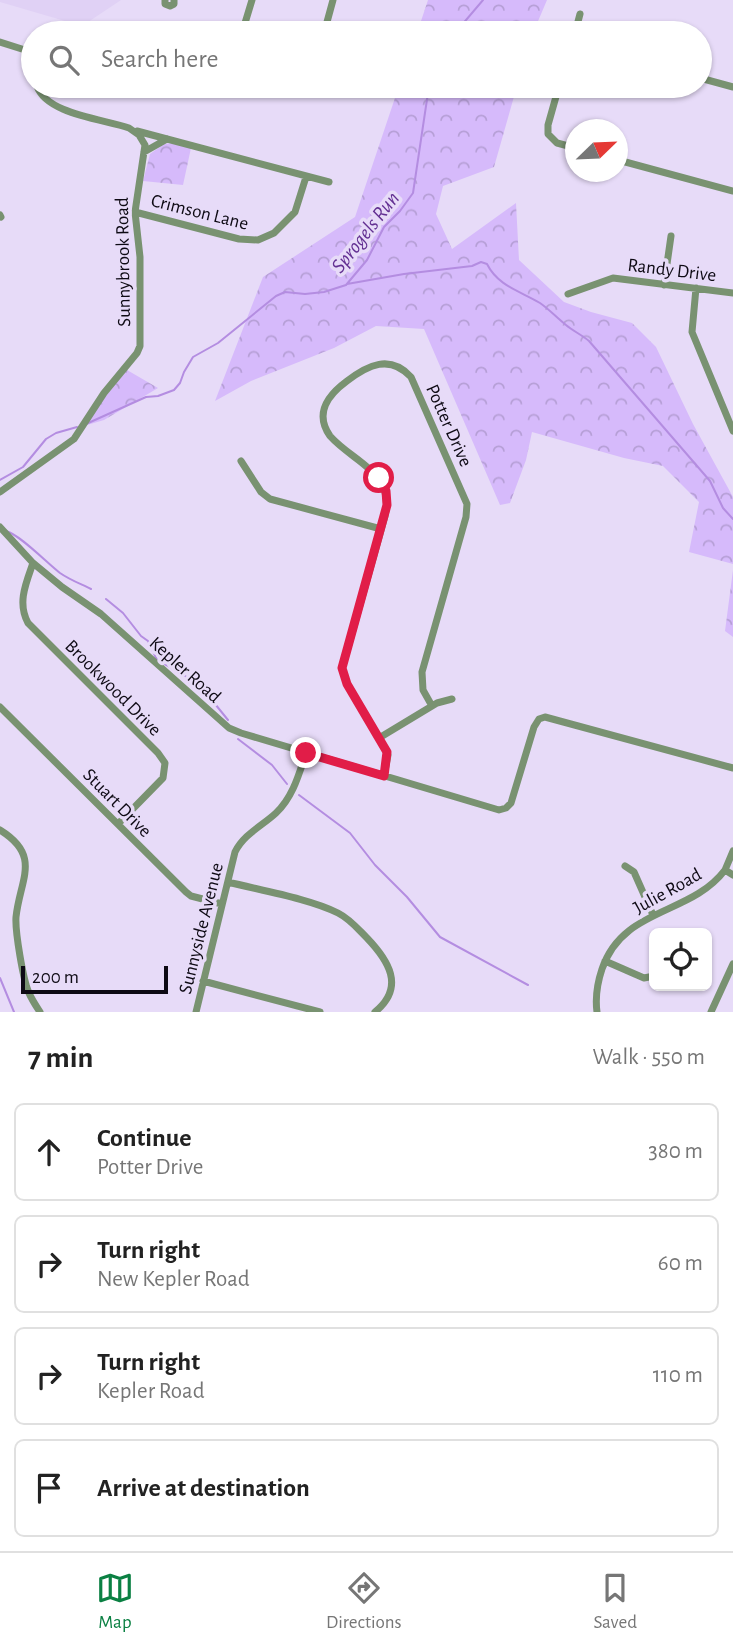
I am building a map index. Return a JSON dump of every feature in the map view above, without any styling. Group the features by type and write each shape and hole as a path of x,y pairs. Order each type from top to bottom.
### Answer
{"street":[{"path":"165,0 165,4 170,6 174,4 174,0"},
{"path":"246,21 252,0"},
{"path":"327,21 333,0"},
{"path":"578,21 580,14"},
{"path":"0,42 21,49"},
{"path":"712,81 733,87"},
{"path":"43,98 55,106 135,130 329,183"},
{"path":"556,98 548,134 557,143 565,146"},
{"path":"135,130 143,140 144,152 167,139"},
{"name":"Sunnybrook Road","path":"0,492 70,443 82,431 104,393 139,350 139,257 135,212 136,190 144,152"},
{"path":"628,163 733,191"},
{"name":"Crimson Lane","path":"135,212 239,239 258,240 274,233 295,212 306,177"},
{"path":"664,285 671,236"},
{"name":"Randy Drive","path":"568,294 613,278 733,293"},
{"path":"696,288 692,336 733,431"},
{"name":"Potter Drive","path":"379,738 347,684 342,668 387,505 384,487 376,475 332,438 325,427 323,415 327,399 335,390 366,367 386,363 405,370 413,381 467,504 466,517 422,672 422,687 432,706"},
{"path":"241,461 261,492 270,499 381,528"},
{"name":"Kepler Road","path":"2,530 33,563 101,614 229,728 499,810 510,805 534,727 539,719 547,716 733,768"},
{"name":"Brookwood Drive","path":"33,563 22,605 28,623 165,763 163,778 117,824"},
{"path":"384,776 388,757 379,738 432,706 452,699"},
{"name":"Stuart Drive","path":"0,707 186,892 191,896 222,904"},
{"name":"Sunnyside Avenue","path":"196,1012 238,846 286,802 297,781 306,753"},
{"path":"0,830 20,847 26,865 16,929 27,990 40,1012"},
{"path":"733,851 725,870 733,875"},
{"path":"625,866 634,872 653,915"},
{"name":"Julie Road","path":"597,1012 596,992 605,961 623,935 639,922 707,889 725,870"},
{"path":"228,882 326,908 348,920 382,954 389,966 390,991 375,1012"},
{"path":"605,961 644,978 649,977"},
{"path":"711,1012 733,964"},
{"path":"204,981 320,1012"}],"shaded area":[{"path":"121,0 90,21 65,21 0,2"}],"green space":[{"path":"428,0 547,0 538,21 421,21"},
{"path":"395,98 514,98 494,167 443,186 436,214 452,249 516,203 519,260 564,302 632,323 656,347 693,424 733,497 733,564 689,552 699,502 663,466 532,432 526,460 510,503 500,505 424,329 376,326 334,348 251,381 215,401 263,277 355,217"},
{"path":"172,143 191,148 183,185 143,181 150,154 164,144"},
{"path":"127,370 158,388 104,420 87,425 100,403"},
{"path":"733,570 733,637 725,631"}],"waterway":[{"name":"Sprogels Run","path":"465,21 483,0"},
{"name":"Sprogels Run","path":"86,424 146,397 174,390 193,357 218,343 276,296 285,292 324,292 346,285 367,260 384,227 413,193 427,98"},
{"path":"347,284 472,266 481,262 487,264 503,283 540,303 589,341 710,481 723,508 733,519"},
{"name":"Sprogels Run","path":"0,480 23,467 46,439 77,427"},
{"path":"6,531 25,543 60,573 91,589"},
{"path":"106,599 123,613 148,641 157,660 184,675 207,694 228,720"},
{"path":"238,739 272,765 287,784"},
{"path":"299,795 350,833 440,937 528,985"},
{"path":"0,978 14,1012"}],"route":[{"path":"306,753 384,776 387,752 347,684 342,668 385,516 386,491 379,478"}]}
